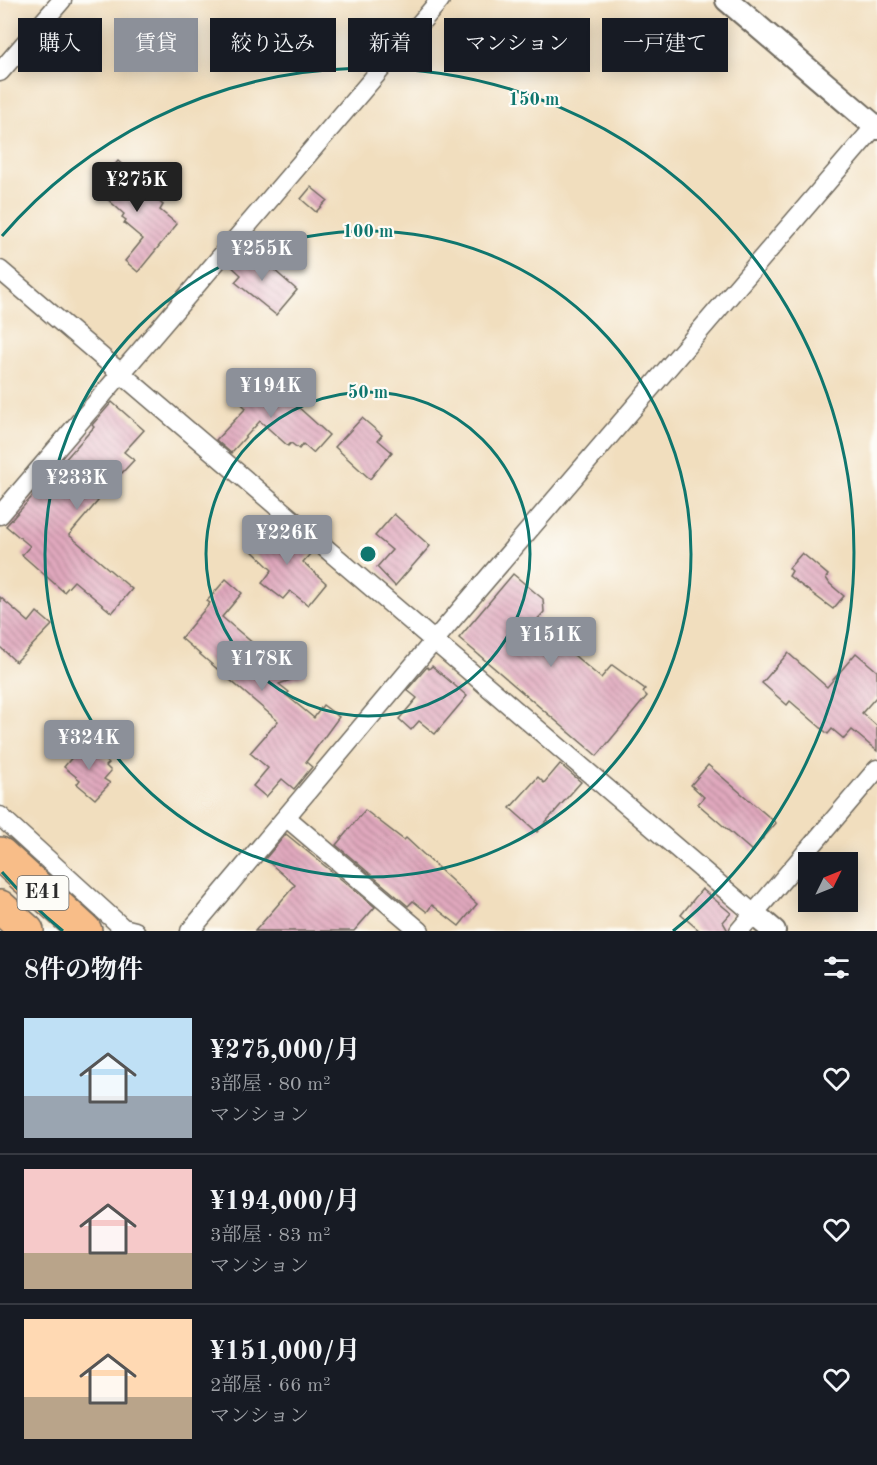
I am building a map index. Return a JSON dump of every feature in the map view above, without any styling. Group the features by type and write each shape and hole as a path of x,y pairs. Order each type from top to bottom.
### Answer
{"highway":[{"name":"E41","path":"0,854 85,931"},
{"name":"E41","path":"0,907 27,931"}],"street":[{"path":"0,72 62,0"},
{"path":"0,515 123,374 440,0"},
{"path":"190,931 433,642 876,126 727,0"},
{"path":"0,270 433,642 747,922 774,931"},
{"path":"747,922 877,769"},
{"path":"0,816 123,928 135,931"},
{"path":"287,818 420,931"}],"building":[{"path":"118,161 163,205 160,210 177,224 138,272 125,261 143,239 124,223 126,220 122,217 124,214 95,188"},
{"path":"311,187 327,200 316,212 301,199"},
{"path":"242,249 253,260 257,255 297,290 276,315 235,282 241,275 229,264"},
{"path":"249,373 280,402 286,396 329,435 313,453 303,444 299,449 291,443 288,446 260,421 231,453 216,440 246,408 230,393"},
{"path":"112,402 144,430 124,452 134,460 122,473 111,463 87,491 98,501 69,535 132,589 112,613 74,581 64,592 22,555 30,546 6,526 94,427 92,425"},
{"path":"362,418 382,435 378,440 392,452 370,479 335,447"},
{"path":"394,514 430,546 395,586 377,567 392,550 375,536"},
{"path":"270,525 289,541 294,536 307,547 311,553 303,562 326,583 308,605 290,591 283,599 262,583 272,570 250,549"},
{"path":"802,553 828,575 826,578 830,584 844,596 833,609 789,576 792,571 789,568"},
{"path":"513,574 543,599 544,612 535,622 601,678 612,665 645,689 643,692 647,696 597,756 459,638"},
{"path":"226,579 242,593 222,617 274,661 298,653 305,675 279,684 289,692 286,695 314,718 323,705 339,717 306,762 312,767 294,789 282,779 266,797 253,786 268,768 250,753 278,721 181,638 210,603 207,601"},
{"path":"0,597 29,622 37,612 52,625 16,662 0,647"},
{"path":"788,653 827,687 856,653 877,671 877,696 862,713 877,726 877,751 852,730 844,739 832,729 828,734 790,701 787,705 762,683"},
{"path":"432,666 467,696 435,734 419,721 411,730 399,719 417,698 407,690 427,667 429,669"},
{"path":"84,743 109,763 106,766 111,771 104,779 110,783 95,799 77,784 80,780 64,767"},
{"path":"560,764 581,782 537,832 510,808 538,777 544,783"},
{"path":"708,765 776,823 752,851 698,804 704,797 691,785"},
{"path":"365,810 404,840 406,838 477,904 459,926 432,905 427,912 413,901 408,906 336,845"},
{"path":"286,834 375,907 354,931 255,931 295,885 265,859"},
{"path":"702,889 731,913 723,922 728,931 700,931 681,915"}]}
